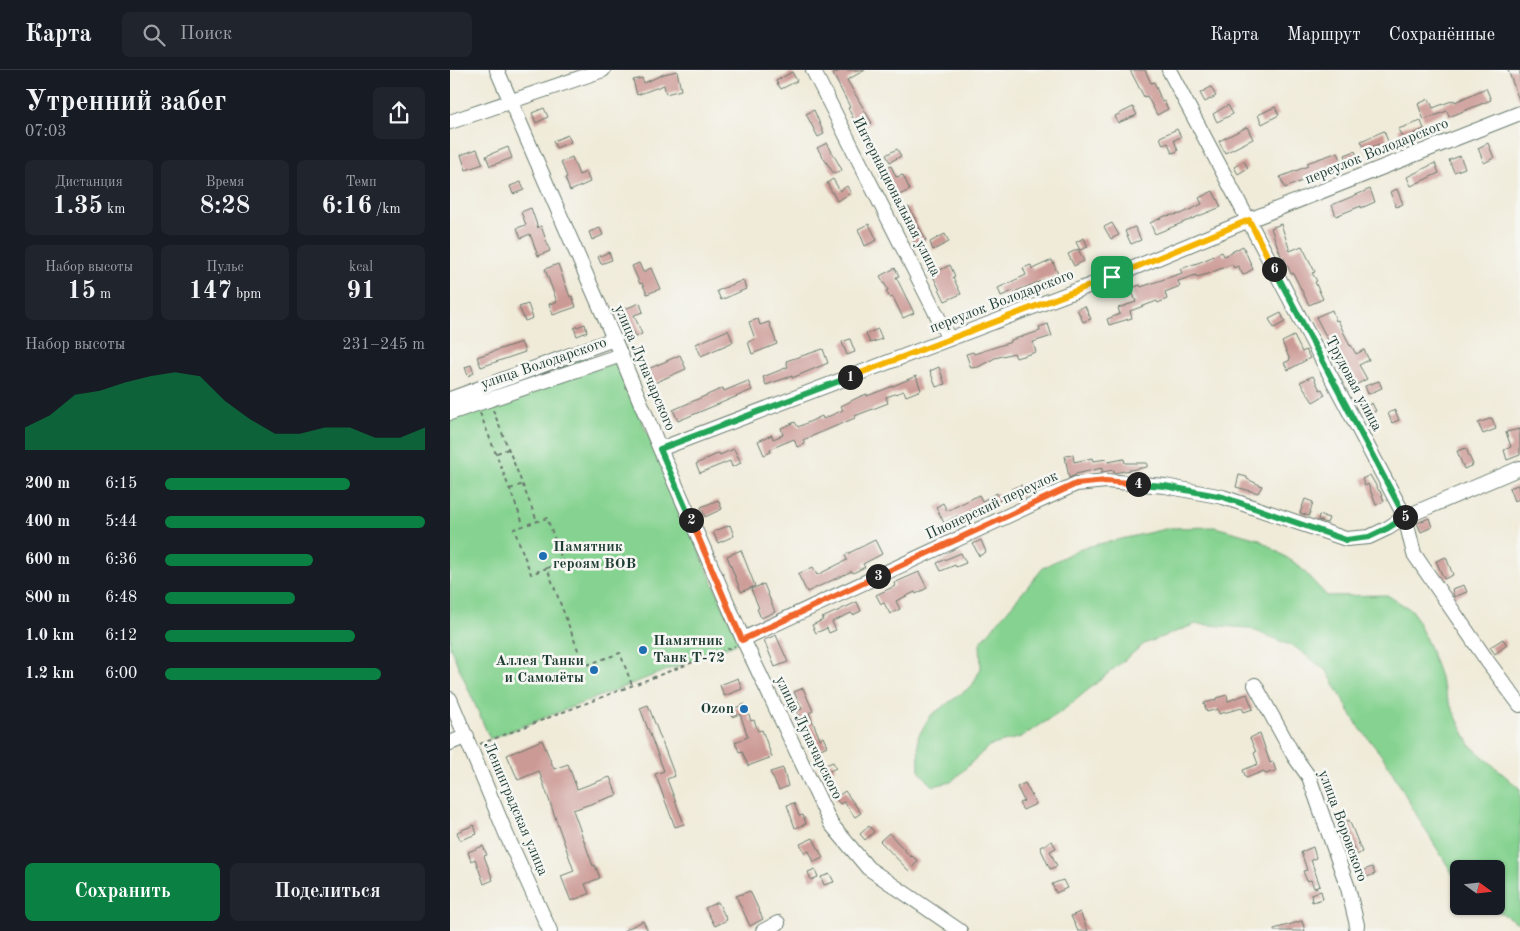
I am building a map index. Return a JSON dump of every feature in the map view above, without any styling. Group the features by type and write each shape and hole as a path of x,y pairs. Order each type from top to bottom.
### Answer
{"street":[{"name":"улица Луначарского","path":"497,70 743,641 831,824 868,868 960,931"},
{"path":"450,122 603,70"},
{"name":"Интернациональная улица","path":"813,70 949,339"},
{"name":"Трудовая улица","path":"1169,70 1405,517 1414,554 1520,705"},
{"name":"переулок Володарского","path":"660,449 1112,277 1249,220 1520,113"},
{"name":"улица Володарского","path":"450,399 614,338"},
{"name":"улица Володарского","path":"450,414 621,355"},
{"name":"Пионерский переулок","path":"743,641 1076,484 1106,481 1165,486 1223,497 1346,540 1369,537 1405,517 1520,468"},
{"name":"улица Воровского","path":"1254,685 1294,756 1309,777 1348,888 1357,925 1356,931"},
{"name":"Ленинградская улица","path":"450,699 507,836 550,931"},
{"path":"450,743 469,742"},
{"path":"763,931 778,923"}],"path":[{"path":"483,402 508,449 538,521"},
{"path":"483,402 496,454 524,526"},
{"path":"496,454 508,449"},
{"path":"510,489 523,484"},
{"path":"547,518 563,562 531,574 514,529 538,521 547,518"},
{"path":"547,568 584,666 620,653 632,685"},
{"path":"469,742 632,685 743,641"}],"green space":[{"path":"586,354 589,360 516,385 516,379"},
{"path":"616,362 739,642 490,739 450,647 450,421"},
{"path":"1215,527 1258,539 1298,565 1327,596 1387,595 1413,611 1429,646 1448,700 1470,745 1520,789 1520,924 1504,915 1505,860 1450,860 1450,870 1386,761 1356,723 1327,671 1295,647 1248,628 1196,624 1144,644 1061,712 1021,737 989,746 951,782 933,786 919,771 918,737 930,716 972,686 981,668 980,643 1044,567 1081,548 1170,528"}],"building":[{"path":"842,70 865,70 847,80 872,123 859,130 848,108 850,107 833,74"},
{"path":"1130,70 1145,70 1151,83 1154,82 1162,102 1164,101 1168,109 1157,115 1147,96 1144,97"},
{"path":"1508,70 1520,70 1520,100 1519,100"},
{"path":"677,71 681,90 666,94 664,85 637,95 633,80 642,78 644,83 664,74"},
{"path":"792,72 797,81 781,89 776,81"},
{"path":"1211,87 1216,96 1205,102 1200,93"},
{"path":"1486,88 1491,100 1449,117 1447,111 1424,120 1418,104 1429,99 1433,108 1454,100 1455,102"},
{"path":"1228,105 1233,114 1217,122 1213,114"},
{"path":"1133,107 1137,115 1118,123 1115,116"},
{"path":"1275,107 1279,115 1262,124 1258,115"},
{"path":"544,108 548,117 536,123 532,113"},
{"path":"814,110 824,134 818,137 806,114"},
{"path":"1421,121 1424,129 1403,139 1398,129"},
{"path":"1247,127 1253,139 1225,153 1219,141"},
{"path":"1177,129 1181,137 1174,140 1178,151 1172,153 1168,143 1163,145 1160,137"},
{"path":"1384,131 1389,144 1380,147 1379,144 1365,150 1361,141"},
{"path":"568,135 571,142 556,148 553,141"},
{"path":"827,143 842,170 834,174 817,148"},
{"path":"1488,143 1494,158 1484,163 1478,148"},
{"path":"508,147 512,158 490,166 486,156"},
{"path":"477,149 483,164 466,170 461,155"},
{"path":"897,149 901,156 890,162 886,155"},
{"path":"1355,151 1358,159 1348,163 1345,155"},
{"path":"1338,152 1342,163 1303,178 1304,180 1285,188 1280,177 1308,166 1307,163"},
{"path":"1460,156 1465,168 1454,172 1449,160"},
{"path":"572,157 579,175 586,172 590,182 570,191 561,162"},
{"path":"1244,161 1248,168 1238,174 1234,167"},
{"path":"1435,163 1439,173 1411,186 1407,177"},
{"path":"891,166 896,177 903,175 910,190 893,198 884,178 882,179 879,172"},
{"path":"833,179 840,191 847,186 851,193 837,201 827,183"},
{"path":"521,182 524,190 513,194 510,186"},
{"path":"1370,189 1375,202 1336,216 1332,205"},
{"path":"1397,189 1403,204 1396,207 1390,192"},
{"path":"1213,191 1221,207 1155,234 1150,223 1165,216 1181,214 1202,204 1199,198"},
{"path":"909,207 926,240 915,244 899,212"},
{"path":"531,208 538,228 541,226 550,251 538,256 530,234 521,238 517,228 526,225 521,212"},
{"path":"1112,223 1119,235 1111,239 1104,227"},
{"path":"869,224 877,240 865,246 858,229"},
{"path":"1281,224 1290,251 1302,246 1315,272 1312,273 1323,299 1309,305 1293,273 1291,274 1284,258 1282,259 1271,228"},
{"path":"1135,227 1141,240 1131,244 1125,231"},
{"path":"600,228 603,235 592,240 589,232"},
{"path":"945,234 949,242 933,250 930,242"},
{"path":"1084,238 1088,247 1080,250 1076,242"},
{"path":"1243,246 1253,269 1243,275 1238,266 1234,268 1232,264 1208,274 1197,277 1196,275 1178,281 1180,286 1165,292 1167,299 1130,311 1132,318 1109,325 1107,319 1120,314 1118,308 1136,302 1131,288 1140,285 1141,287 1182,273 1180,269 1222,252 1224,256"},
{"path":"1078,249 1084,261 1074,266 1068,254"},
{"path":"609,252 612,260 601,264 598,257"},
{"path":"1052,260 1058,274 1001,296 998,288 1026,275 1023,268 1031,265 1032,269"},
{"path":"639,263 643,272 651,268 660,289 647,294 632,266"},
{"path":"558,264 570,297 572,296 576,307 553,315 549,304 557,302 545,269"},
{"path":"950,265 961,294 945,301 932,274"},
{"path":"895,268 899,276 896,277 914,313 903,318 893,297 890,298 886,291 888,290 880,276"},
{"path":"743,280 746,289 721,300 717,291"},
{"path":"640,303 643,312 634,315 642,334 635,337 622,310"},
{"path":"528,304 533,318 525,321 519,307"},
{"path":"1085,306 1091,319 1083,322 1077,309"},
{"path":"1332,310 1350,346 1356,354 1364,350 1369,360 1359,365 1367,379 1352,387 1316,317"},
{"path":"1281,313 1285,322 1274,328 1269,319"},
{"path":"758,319 760,325 769,322 777,344 752,354 748,342 755,339 749,322"},
{"path":"585,324 587,332 577,336 574,328"},
{"path":"1048,324 1052,336 1033,342 1036,352 1016,358 1014,353 995,358 978,367 971,368 966,354 973,352 974,354 1011,342 1011,340 1040,331 1039,327"},
{"path":"878,329 882,339 870,343 866,334"},
{"path":"728,330 733,342 701,356 696,344"},
{"path":"1294,336 1302,352 1306,350 1310,358 1288,370 1284,363 1290,360 1282,342"},
{"path":"850,339 855,352 847,355 842,342"},
{"path":"521,342 525,352 481,367 477,357"},
{"path":"823,349 828,363 792,378 792,376 766,385 763,377 788,367 786,361"},
{"path":"680,355 686,369 652,384 646,370"},
{"path":"471,365 474,373 468,376 465,367"},
{"path":"939,367 945,384 936,387 930,371"},
{"path":"916,376 921,390 906,396 904,391 886,397 888,403 803,440 805,444 797,447 794,439 770,449 771,452 764,455 758,441 772,435 773,439 783,435 781,428 795,422 798,427 822,416 823,419 843,410 841,406 859,397 867,394 867,396"},
{"path":"1313,376 1320,390 1322,389 1325,395 1313,402 1300,382"},
{"path":"748,381 752,390 678,421 673,410 723,388 724,391"},
{"path":"1379,381 1382,388 1368,394 1365,386"},
{"path":"1372,403 1376,411 1367,415 1363,408"},
{"path":"1395,410 1399,420 1392,423 1388,413"},
{"path":"1492,418 1496,429 1483,434 1478,423"},
{"path":"1520,429 1520,455 1507,460 1504,450 1511,447 1506,432"},
{"path":"1466,448 1473,465 1464,469 1457,451"},
{"path":"734,449 741,463 732,467 730,461 700,473 696,464 719,453 720,455"},
{"path":"1073,455 1074,462 1092,458 1093,461 1107,459 1108,462 1124,459 1125,463 1147,463 1147,467 1114,473 1114,470 1102,472 1102,468 1076,474 1069,478 1065,456"},
{"path":"1239,475 1247,477 1247,479 1262,486 1258,493 1236,487"},
{"path":"1370,475 1384,501 1376,505 1368,484 1365,486 1362,479"},
{"path":"1021,485 1025,494 1016,499 1011,489"},
{"path":"1518,485 1520,499 1514,501 1509,488"},
{"path":"997,493 1001,500 959,521 957,516 944,523 936,507 943,503 947,511 979,495 982,501"},
{"path":"1305,499 1313,502 1309,516 1300,513"},
{"path":"718,500 722,509 705,517 701,507"},
{"path":"1319,515 1329,518 1327,523 1318,520"},
{"path":"1429,518 1432,527 1421,532 1417,523"},
{"path":"730,525 734,536 718,543 713,532"},
{"path":"875,540 882,554 863,564 865,567 807,592 798,574 813,567 817,575 847,560 845,555"},
{"path":"981,540 986,552 979,556 973,544"},
{"path":"741,550 755,586 741,592 727,556"},
{"path":"961,553 966,563 941,571 937,563"},
{"path":"1446,557 1453,575 1444,579 1436,561"},
{"path":"919,572 927,588 896,601 900,609 890,614 884,603 881,604 876,595 895,586 894,583"},
{"path":"764,584 775,612 761,618 751,589"},
{"path":"1464,585 1467,592 1454,597 1452,589"},
{"path":"857,602 861,611 853,615 851,613 832,622 836,630 829,633 827,628 816,633 812,625 823,620 822,618"},
{"path":"776,635 788,662 775,667 764,640"},
{"path":"1503,639 1507,645 1495,654 1490,647"},
{"path":"738,678 742,689 724,696 720,685"},
{"path":"803,688 813,711 809,713 820,739 823,737 827,746 813,753 797,711 802,709 794,692"},
{"path":"1247,694 1253,709 1244,712 1242,708 1219,714 1218,709 1207,712 1204,703 1227,695 1228,701"},
{"path":"745,704 751,721 754,720 758,731 762,730 772,757 748,766 742,751 739,752 735,742 748,737 740,714 732,717 730,710"},
{"path":"648,705 675,776 667,779 684,824 675,827 655,774 664,771 640,708"},
{"path":"1260,733 1270,763 1273,762 1276,771 1265,774 1264,771 1246,778 1243,770 1258,764 1254,753 1256,752 1250,738"},
{"path":"542,740 554,769 568,764 577,789 610,777 617,795 573,810 593,866 595,865 600,878 585,884 589,894 571,901 561,876 574,871 539,771 518,780 507,755"},
{"path":"833,762 836,768 824,774 821,767"},
{"path":"783,768 788,786 779,790 770,772"},
{"path":"1025,783 1036,804 1023,810 1019,803 1024,801 1017,787"},
{"path":"845,791 861,813 855,817 844,802 840,804 835,798"},
{"path":"794,803 799,816 803,815 806,824 795,828 787,805"},
{"path":"1349,820 1362,852 1357,855 1342,824"},
{"path":"474,825 477,834 460,840 457,832"},
{"path":"869,826 874,832 865,840 860,834"},
{"path":"889,833 911,857 918,861 909,871 880,841"},
{"path":"813,838 823,858 814,862 809,851 805,853 800,844"},
{"path":"1052,841 1056,848 1050,851 1057,866 1050,869 1040,847"},
{"path":"483,846 487,855 484,856 493,880 484,884 475,859 471,861 468,852"},
{"path":"1313,847 1316,858 1311,860 1320,886 1314,888 1311,880 1307,881 1303,871 1307,870 1301,852"},
{"path":"1372,867 1375,874 1362,879 1359,872"},
{"path":"815,869 818,877 811,880 808,872"},
{"path":"830,874 834,882 824,885 821,877"},
{"path":"1063,880 1067,888 1056,893 1052,884"},
{"path":"750,891 763,919 750,926 736,896"},
{"path":"1321,891 1323,899 1312,902 1311,894"},
{"path":"718,902 727,920 715,926 705,908"},
{"path":"1080,912 1088,931 1078,931 1071,916"},
{"path":"643,921 648,931 623,931"},
{"path":"1302,921 1305,931 1274,931 1274,929"}],"place":[{"name":"Памятник героям ВОВ","path":"543,556"},
{"name":"Памятник Танк Т-72","path":"643,650"},
{"name":"Аллея Танки и Самолёты","path":"594,670"},
{"name":"Ozon","path":"744,709"}],"route":[{"path":"1249,220 1405,517 1369,537 1346,540 1223,497 1165,486 1106,481 1076,484 742,640 660,449 1112,277 1249,220"}]}
